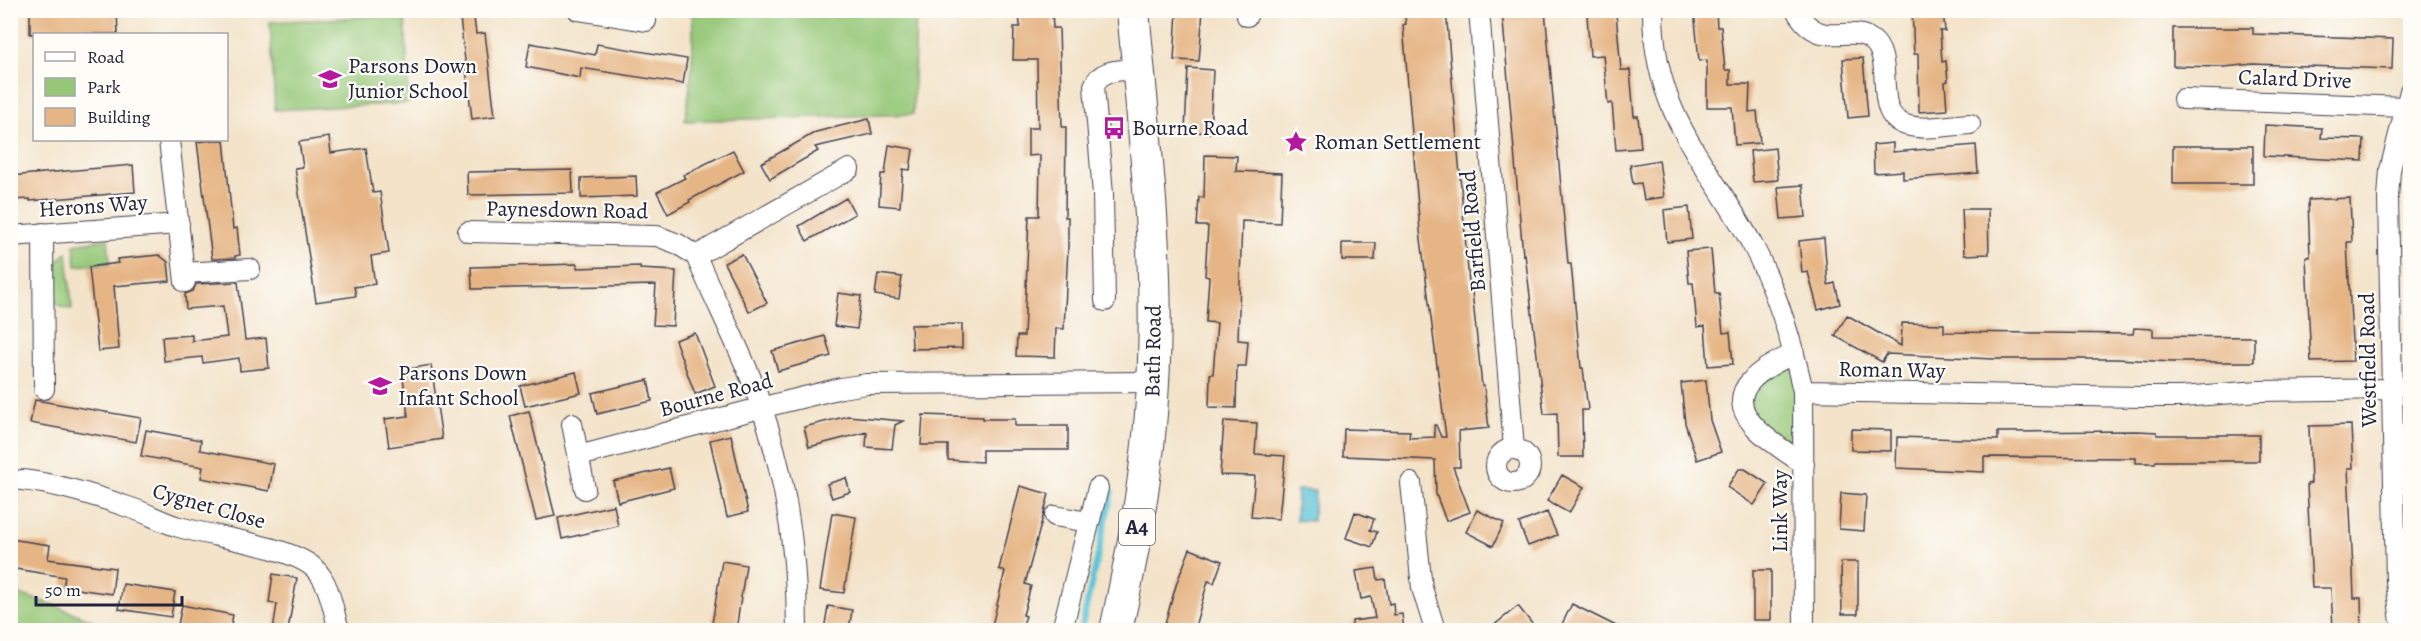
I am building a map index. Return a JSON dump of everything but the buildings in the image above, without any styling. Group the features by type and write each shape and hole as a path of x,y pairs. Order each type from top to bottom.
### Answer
{"main road":[{"name":"Bath Road","path":"1116,630 1142,498 1154,382 1154,268 1133,10"}],"street":[{"name":"Barfield Road","path":"1479,10 1514,449"},
{"path":"1653,10 1653,32 1661,73 1674,112 1754,248 1772,288 1794,353 1803,392"},
{"path":"1796,10 1804,25 1814,31 1870,39 1878,47 1883,60 1886,99 1893,116 1905,125 1925,128 1970,124"},
{"path":"590,12 646,21"},
{"path":"1105,301 1103,194 1094,86 1097,79 1106,73 1138,69"},
{"name":"Calard Drive","path":"2183,99 2408,99"},
{"name":"Westfield Road","path":"2402,630 2397,602 2403,491 2393,389 2388,198 2390,170 2408,99"},
{"name":"Herons Way","path":"169,141 185,278 250,269"},
{"path":"797,630 797,591 790,522 780,470 752,382 696,256 849,169"},
{"name":"Herons Way","path":"10,236 178,224"},
{"name":"Paynesdown Road","path":"468,232 657,236 678,244 696,256"},
{"path":"43,233 44,389"},
{"path":"1794,353 1751,380 1745,388 1742,402 1745,416 1757,430 1804,464"},
{"name":"Bourne Road","path":"579,456 760,408 867,384 1154,382"},
{"name":"Roman Way","path":"1803,392 2150,397 2259,391 2393,389"},
{"name":"Link Way","path":"1803,392 1804,630"},
{"path":"572,424 585,489"},
{"name":"Cygnet Close","path":"22,480 73,489 131,507 179,527 281,552 303,560 316,569 326,586 339,630"},
{"path":"1411,483 1422,588 1435,630"},
{"path":"1062,630 1098,488"},
{"path":"1055,516 1088,522"}],"green space":[{"path":"692,11 916,11 913,114 685,121 692,66"},
{"path":"405,15 409,103 275,110 270,22"},
{"path":"108,239 110,263 76,266 74,244"},
{"path":"67,252 72,309 64,308 55,301 50,284 49,271"},
{"path":"1794,353 1804,464 1751,423 1751,380"},
{"path":"10,591 56,606 116,630 11,630"}],"water":[{"path":"1297,490 1315,491 1313,521 1296,520"}],"waterway":[{"path":"1081,630 1112,492"}],"place":[{"name":"Parsons Down Junior School","path":"330,79"},
{"name":"Bourne Road","path":"1114,128"},
{"name":"Roman Settlement","path":"1296,142"},
{"name":"Parsons Down Infant School","path":"380,386"}]}
